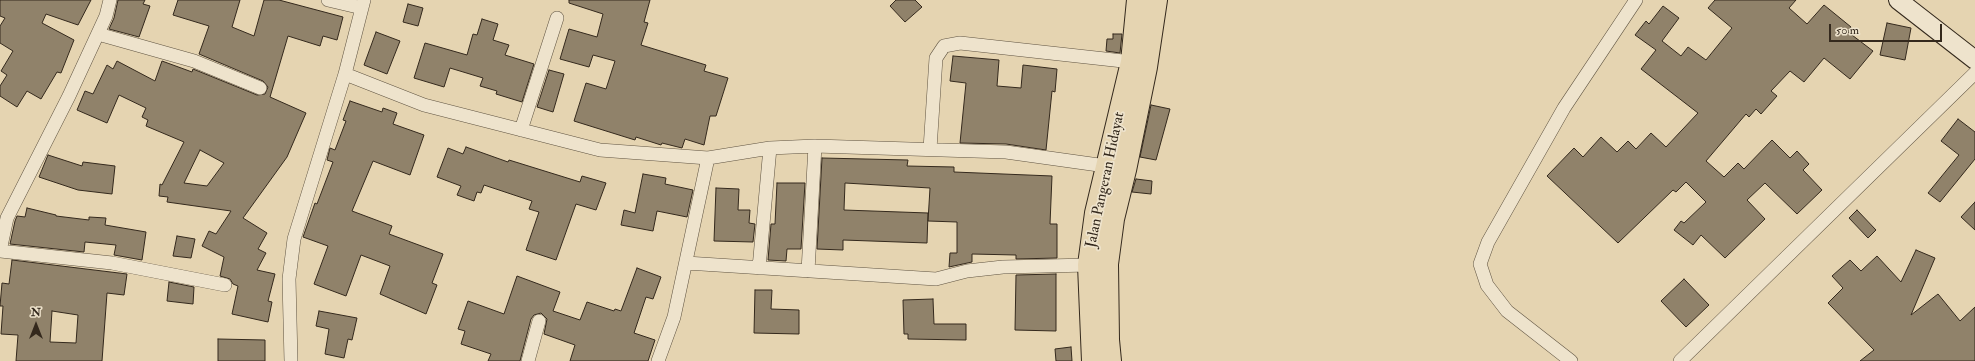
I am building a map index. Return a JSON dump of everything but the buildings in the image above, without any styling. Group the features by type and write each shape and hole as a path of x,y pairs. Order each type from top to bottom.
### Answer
{"highway":[{"name":"Jalan Pangeran Hidayat","path":"1110,361 1108,340 1107,264 1113,219 1116,168 1132,62 1143,40 1138,0"},
{"name":"Jalan Pangeran Hidayat","path":"1093,361 1088,265 1096,213 1116,168 1143,40 1156,0"}],"street":[{"path":"110,0 106,16 98,34 7,218 0,251 112,263 225,285"},
{"path":"291,361 288,279 294,239 345,74 363,4 328,0"},
{"path":"1572,361 1506,310 1487,285 1480,264 1488,242 1564,108 1636,0"},
{"path":"1898,0 1975,60"},
{"path":"521,130 557,18"},
{"path":"98,34 194,62 260,88"},
{"path":"930,149 936,58 944,46 960,43 1132,62"},
{"path":"1680,361 1975,73"},
{"path":"345,74 424,105 600,150 708,158 770,148 815,146 930,149 1006,152 1116,168"},
{"path":"808,271 815,146"},
{"path":"759,268 770,148"},
{"path":"658,361 674,317 708,158"},
{"path":"686,263 936,279 968,271 1003,267 1088,265"},
{"path":"528,361 539,321"}]}
